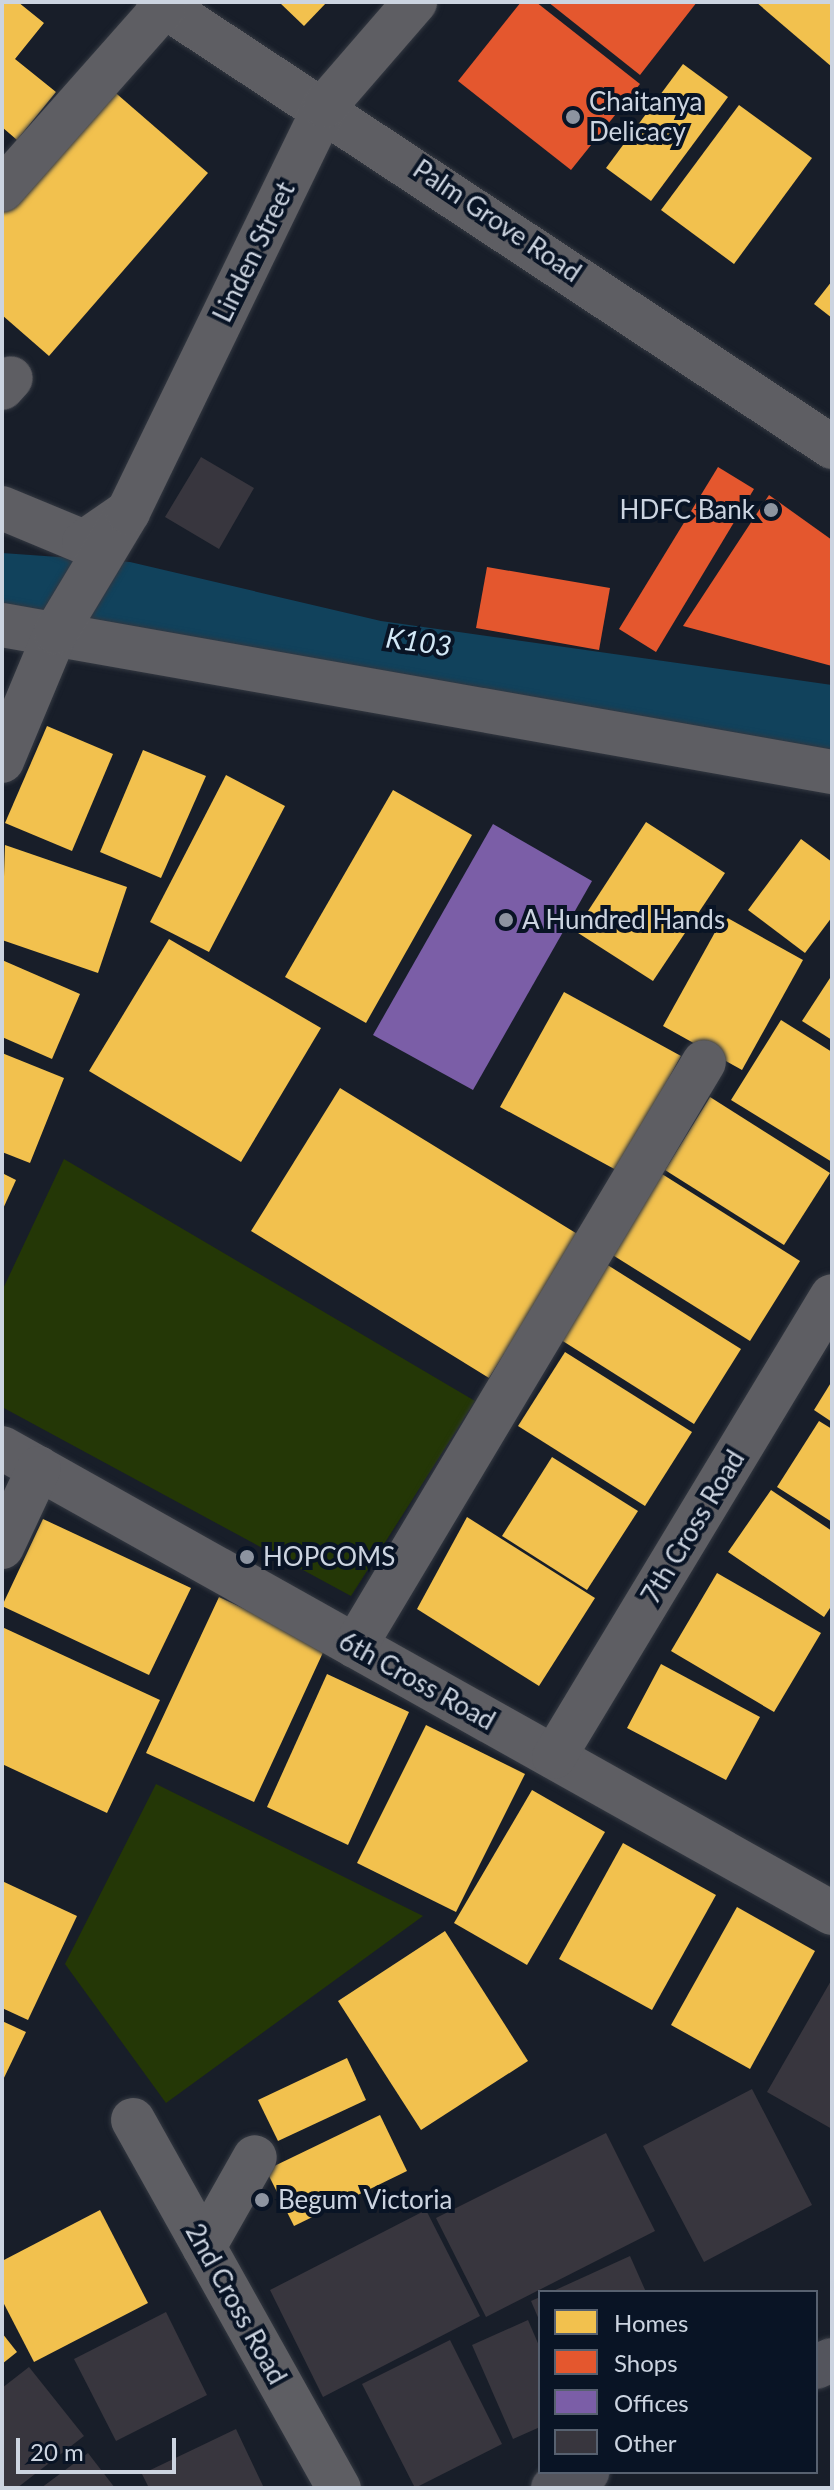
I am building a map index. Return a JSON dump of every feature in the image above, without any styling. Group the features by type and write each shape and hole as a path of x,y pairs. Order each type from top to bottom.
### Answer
{"main road":[{"path":"553,2488 584,2474"}],"street":[{"name":"Linden Street","path":"56,632 125,517 325,106 415,2"},
{"name":"Palm Grove Road","path":"161,4 325,106 832,447"},
{"path":"2,190 161,4"},
{"path":"2,508 84,542 125,517"},
{"path":"2,625 56,632 832,772"},
{"path":"2,761 56,632"},
{"path":"355,1646 704,1062"},
{"name":"7th Cross Road","path":"554,1757 832,1296"},
{"path":"2,1547 20,1458"},
{"name":"6th Cross Road","path":"20,1458 832,1913"},
{"name":"2nd Cross Road","path":"133,2120 339,2488"},
{"path":"204,2247 255,2157"}],"green space":[{"path":"64,1159 475,1401 351,1596 2,1407 2,1291"},
{"path":"156,1784 423,1916 166,2103 65,1964"}],"water":[{"name":"K103","path":"2,553 130,562 381,621 832,685 832,754 2,612"}],"building: Homes":[{"path":"2,2 18,2 44,23 15,59 56,92 17,140 2,127"},
{"path":"279,2 327,2 304,26"},
{"path":"756,2 832,2 832,67"},
{"path":"683,64 728,97 651,201 606,168"},
{"path":"110,88 208,173 49,356 2,315 2,211"},
{"path":"739,105 812,158 734,264 661,210"},
{"path":"832,281 832,318 814,304"},
{"path":"47,726 113,754 72,851 5,823"},
{"path":"143,750 206,776 161,878 100,852"},
{"path":"226,775 285,806 209,952 150,922"},
{"path":"393,790 472,835 366,1023 285,977"},
{"path":"646,822 725,873 653,981 575,931"},
{"path":"801,839 832,862 832,917 805,953 748,910"},
{"path":"5,845 127,887 98,973 2,940"},
{"path":"724,916 803,960 742,1070 663,1026"},
{"path":"169,939 321,1028 241,1162 89,1071"},
{"path":"2,960 80,994 52,1059 2,1037"},
{"path":"832,975 832,1040 802,1021"},
{"path":"564,992 681,1056 618,1171 500,1107"},
{"path":"781,1020 832,1052 832,1162 731,1100"},
{"path":"2,1053 64,1078 30,1163 2,1152"},
{"path":"340,1088 579,1235 489,1378 251,1231"},
{"path":"710,1097 830,1173 784,1245 665,1170"},
{"path":"2,1173 16,1180 2,1211"},
{"path":"662,1174 800,1261 750,1341 611,1254"},
{"path":"606,1264 741,1349 694,1424 558,1338"},
{"path":"565,1352 692,1432 645,1506 518,1426"},
{"path":"832,1381 832,1422 814,1410"},
{"path":"819,1421 832,1429 832,1522 777,1487"},
{"path":"552,1457 638,1511 587,1590 502,1536"},
{"path":"771,1490 832,1531 832,1605 824,1617 728,1552"},
{"path":"467,1517 595,1598 539,1686 417,1609"},
{"path":"43,1519 191,1588 149,1675 2,1606"},
{"path":"717,1573 821,1633 774,1712 671,1651"},
{"path":"219,1597 326,1646 254,1802 146,1753"},
{"path":"2,1627 160,1700 107,1813 2,1764"},
{"path":"661,1664 760,1717 726,1780 627,1728"},
{"path":"327,1674 409,1712 348,1845 267,1807"},
{"path":"426,1725 525,1774 456,1912 357,1863"},
{"path":"532,1790 605,1832 527,1965 454,1923"},
{"path":"623,1843 716,1895 652,2010 559,1959"},
{"path":"2,1881 77,1916 28,2020 2,2008"},
{"path":"737,1907 815,1951 750,2069 671,2025"},
{"path":"445,1931 528,2061 421,2130 338,2001"},
{"path":"2,2021 26,2032 2,2082"},
{"path":"347,2058 366,2100 278,2141 258,2100"},
{"path":"380,2115 407,2171 294,2226 266,2170"},
{"path":"100,2210 148,2303 34,2362 2,2300 2,2261"},
{"path":"2,2333 17,2352 2,2364"}],"building: Shops":[{"path":"521,2 536,2 640,84 571,170 458,81"},
{"path":"548,2 697,2 640,75"},
{"path":"718,467 754,489 656,652 619,629"},
{"path":"769,495 832,540 832,666 683,626"},
{"path":"487,567 610,588 599,650 476,628"}],"building: Offices":[{"path":"493,824 592,881 473,1090 373,1035"}],"building: Other":[{"path":"201,457 254,488 219,549 165,517"},
{"path":"832,1979 832,2129 767,2092"},
{"path":"752,2089 812,2205 704,2262 643,2146"},
{"path":"606,2133 655,2231 486,2317 436,2218"},
{"path":"426,2210 480,2316 323,2397 270,2290"},
{"path":"630,2256 645,2290 555,2290"},
{"path":"538,2298 538,2317 531,2301"},
{"path":"166,2312 207,2395 116,2441 74,2359"},
{"path":"528,2320 538,2343 538,2428 513,2439 472,2345"},
{"path":"450,2340 502,2444 415,2488 362,2384"},
{"path":"29,2367 84,2436 17,2488 2,2488 2,2388"},
{"path":"236,2429 264,2488 149,2488 142,2474"},
{"path":"88,2453 115,2488 41,2488"}],"place":[{"name":"Chaitanya Delicacy","path":"573,117"},
{"name":"HDFC Bank","path":"771,510"},
{"name":"A Hundred Hands","path":"506,920"},
{"name":"HOPCOMS","path":"247,1557"},
{"name":"Begum Victoria","path":"262,2200"}]}
